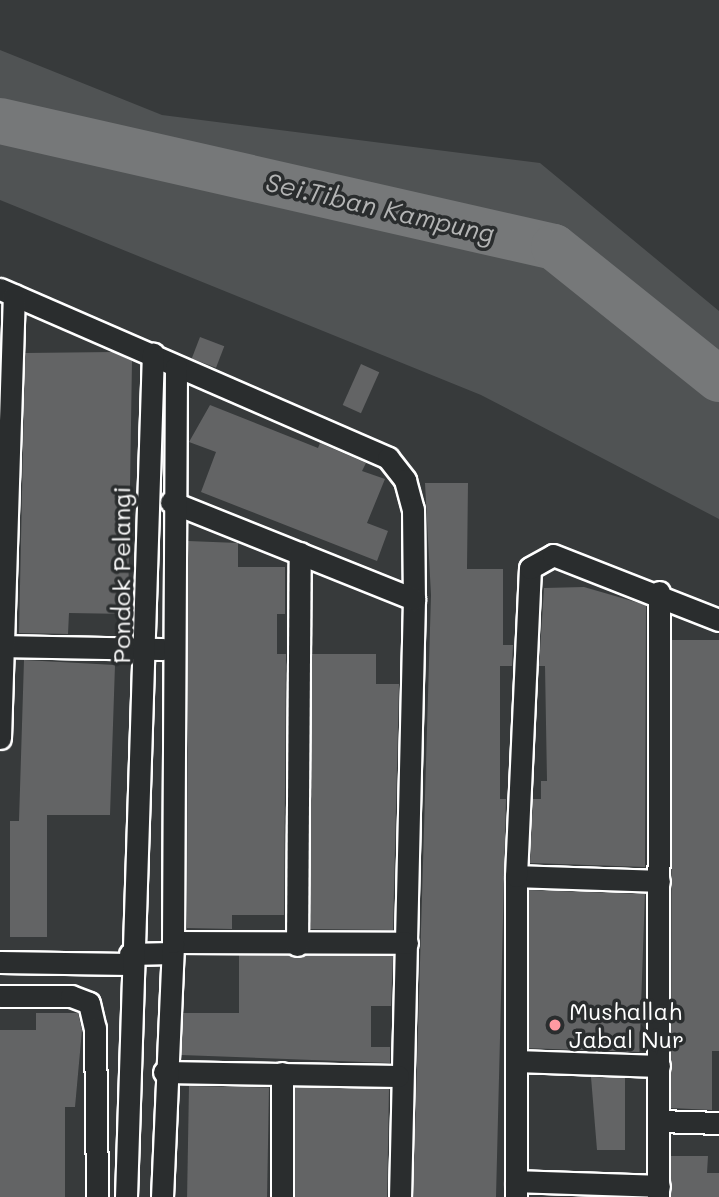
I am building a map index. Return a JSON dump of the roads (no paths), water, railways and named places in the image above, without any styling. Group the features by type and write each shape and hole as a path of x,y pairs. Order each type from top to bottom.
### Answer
{"street":[{"path":"0,737 7,292 153,353 176,367 388,458 412,502 414,599 407,943 398,1076 400,1197"},
{"name":"Pondok Pelangi","path":"126,1197 129,959 148,649 153,353"},
{"path":"162,1197 164,1072 172,948 171,502 176,367"},
{"path":"171,502 414,599"},
{"path":"297,945 300,553"},
{"path":"659,592 659,1191 516,1189 516,876 530,568 552,555 659,592 719,620"},
{"path":"2,646 172,649"},
{"path":"516,876 659,881"},
{"path":"0,962 129,959 172,948 407,943"},
{"path":"0,996 71,996 89,1003 95,1028 97,1197"},
{"path":"516,1061 659,1066"},
{"path":"164,1072 398,1076"},
{"path":"282,1073 282,1197"},
{"path":"659,1121 719,1124"}],"waterway":[{"name":"Sei.Tiban Kampung","path":"0,121 554,247 719,379"}],"place":[{"name":"Mushallah Jabal Nur","path":"555,1025"}]}
